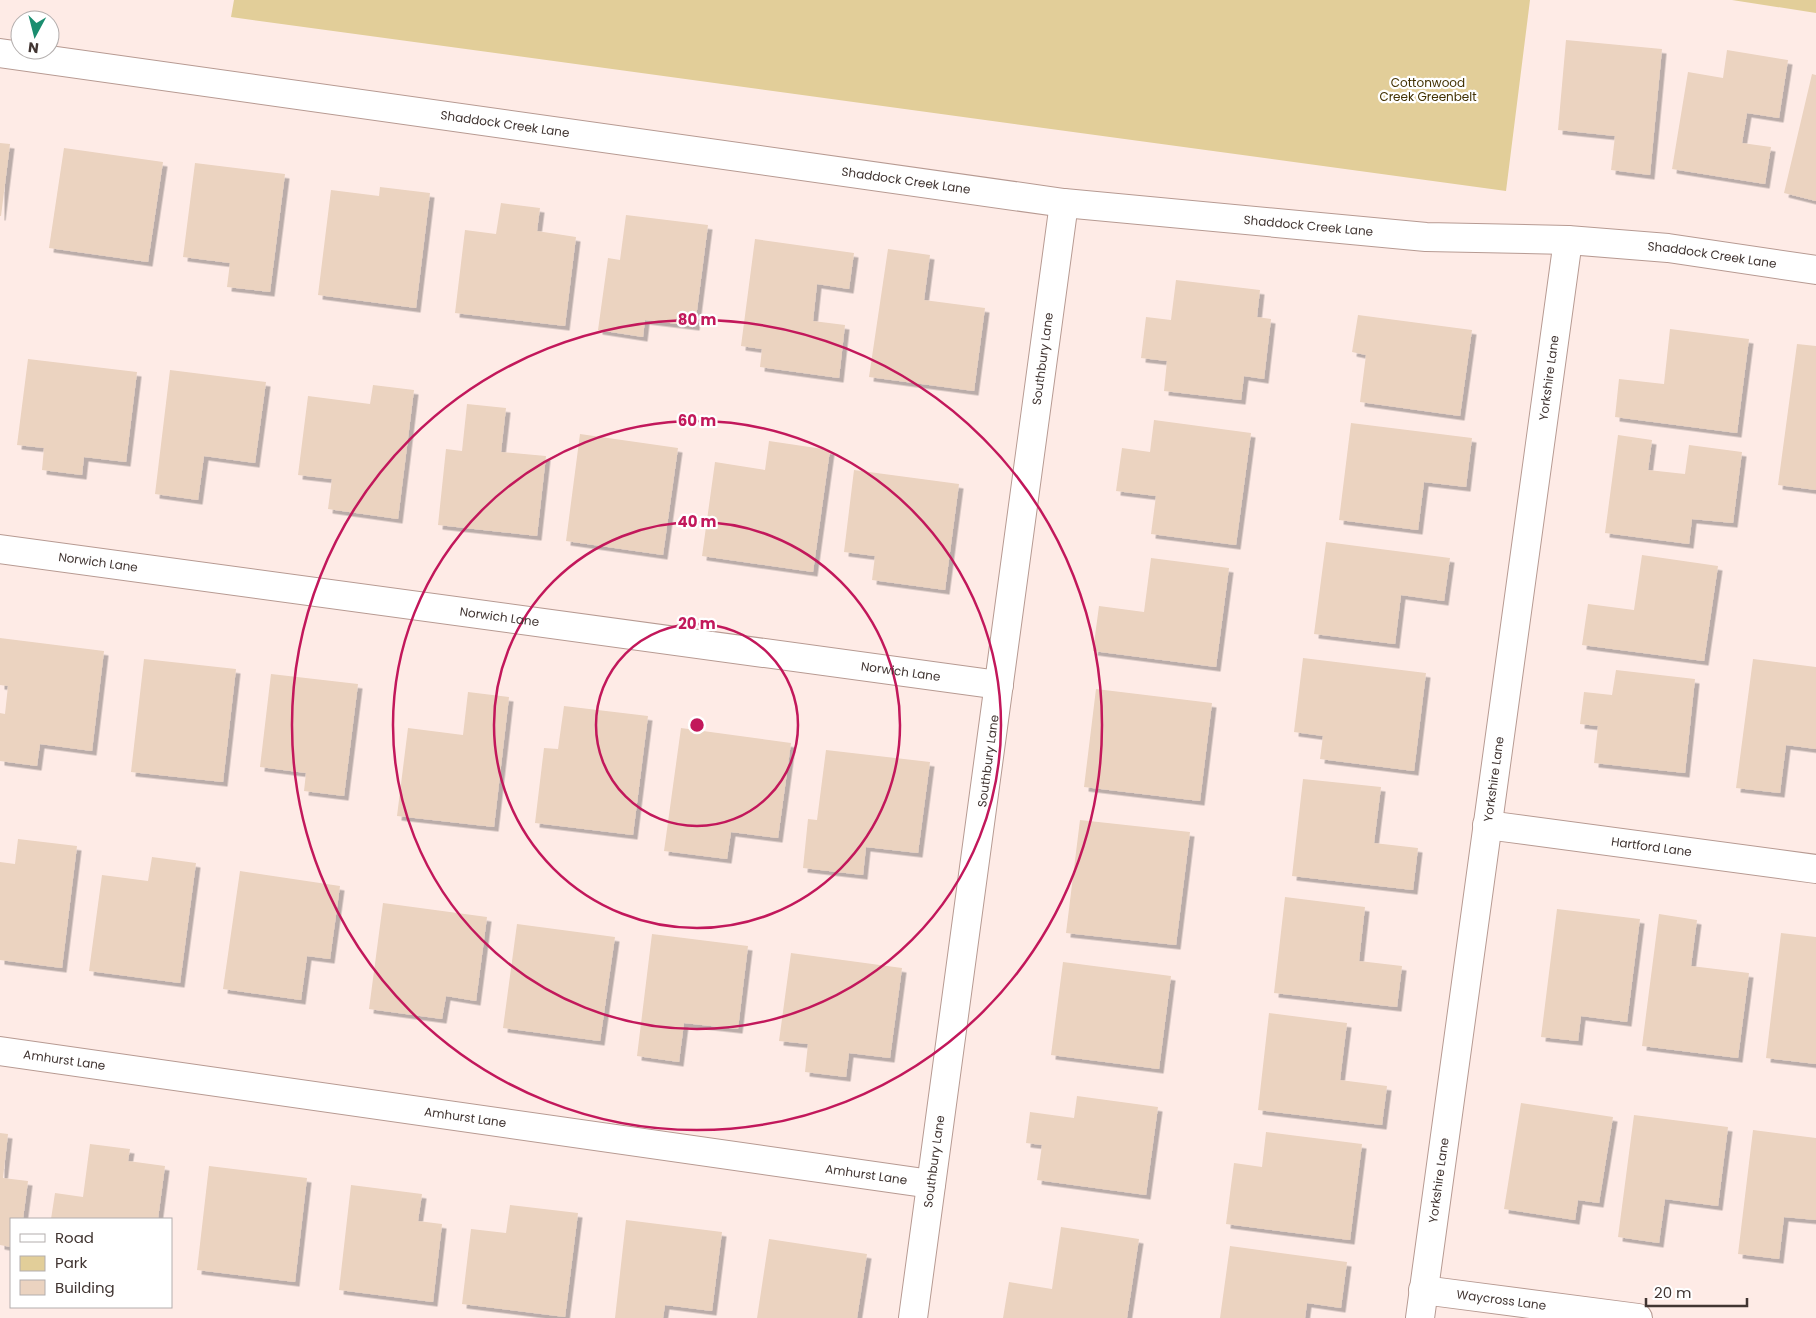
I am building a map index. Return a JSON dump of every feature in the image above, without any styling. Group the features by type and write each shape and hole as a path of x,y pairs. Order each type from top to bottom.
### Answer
{"street":[{"name":"Shaddock Creek Lane","path":"0,53 1064,203 1426,238 1568,240 1668,248 1816,270"},
{"name":"Southbury Lane","path":"913,1318 1064,203"},
{"name":"Yorkshire Lane","path":"1420,1318 1568,240"},
{"name":"Norwich Lane","path":"0,550 999,685"},
{"name":"Hartford Lane","path":"1487,825 1816,869"},
{"name":"Amhurst Lane","path":"0,1051 931,1184"},
{"name":"Waycross Lane","path":"1423,1290 1638,1318"}],"green space":[{"name":"Cottonwood Creek Greenbelt","path":"234,0 1530,0 1506,191 231,17"},
{"path":"1732,0 1816,0 1816,13"}],"building":[{"path":"1566,40 1662,49 1650,175 1611,170 1615,136 1558,130"},
{"path":"1727,50 1788,60 1779,118 1747,113 1742,143 1771,147 1765,184 1672,169 1688,72 1723,78"},
{"path":"1812,74 1816,75 1816,201 1784,193"},
{"path":"0,143 10,144 1,216 0,216"},
{"path":"64,148 163,162 148,262 49,248"},
{"path":"195,163 285,174 270,292 227,287 230,263 183,257"},
{"path":"380,187 430,193 416,308 318,295 331,190 379,196"},
{"path":"501,203 540,208 537,231 576,237 565,326 455,313 465,230 496,234"},
{"path":"626,215 708,225 695,326 645,320 643,337 598,330 608,258 620,260"},
{"path":"755,239 854,253 849,289 817,284 813,321 845,325 839,378 760,367 762,349 741,346"},
{"path":"888,249 930,255 924,300 985,308 974,391 869,377"},
{"path":"1176,280 1260,290 1257,317 1271,319 1264,379 1244,376 1241,400 1164,391 1167,361 1141,358 1146,317 1171,320"},
{"path":"1358,315 1472,330 1460,416 1360,402 1366,355 1352,352"},
{"path":"1670,329 1749,339 1737,433 1615,417 1619,379 1664,384"},
{"path":"1797,344 1816,346 1816,490 1778,485"},
{"path":"28,359 137,372 126,462 84,457 82,475 42,470 44,448 17,445"},
{"path":"170,370 266,382 255,463 204,456 198,500 155,494"},
{"path":"373,385 414,390 398,519 328,509 332,479 298,475 308,396 370,404"},
{"path":"467,404 506,408 501,452 546,456 537,536 438,525 446,449 462,451"},
{"path":"1154,420 1251,433 1236,545 1151,534 1156,496 1116,491 1122,448 1150,452"},
{"path":"1351,423 1472,438 1466,487 1424,482 1418,530 1339,520"},
{"path":"580,434 678,448 663,555 566,541"},
{"path":"1618,435 1652,440 1648,470 1685,474 1689,445 1742,452 1733,523 1692,519 1689,544 1605,533"},
{"path":"769,441 830,450 813,572 702,556 715,462 765,470"},
{"path":"854,470 959,484 945,590 872,580 875,556 844,552"},
{"path":"1326,542 1450,558 1444,601 1401,595 1395,644 1314,634"},
{"path":"1642,555 1718,566 1704,661 1582,645 1588,604 1634,610"},
{"path":"1151,558 1229,568 1216,667 1093,651 1099,606 1144,612"},
{"path":"0,638 104,651 92,751 40,744 37,766 0,761 0,713 5,714 8,686 0,685"},
{"path":"1303,658 1426,673 1414,771 1320,759 1323,736 1294,732"},
{"path":"144,659 236,669 223,782 131,772"},
{"path":"1753,659 1816,667 1816,749 1786,745 1780,793 1736,788"},
{"path":"1616,670 1695,679 1685,773 1594,763 1598,726 1580,724 1584,692 1612,695"},
{"path":"271,674 358,684 344,796 304,791 306,773 260,767"},
{"path":"1096,689 1212,703 1200,801 1084,787"},
{"path":"468,692 509,697 494,827 397,816 408,728 463,735"},
{"path":"564,706 648,716 633,835 535,823 544,748 558,749"},
{"path":"681,728 791,743 778,838 731,832 727,859 664,851"},
{"path":"826,750 930,762 918,853 866,847 863,875 803,868 808,819 817,820"},
{"path":"1303,779 1381,787 1374,843 1418,848 1413,890 1292,876"},
{"path":"1080,820 1190,832 1176,945 1066,933"},
{"path":"18,839 77,846 62,968 0,960 0,862 15,864"},
{"path":"152,857 196,863 180,983 89,971 102,875 148,881"},
{"path":"240,871 340,886 330,959 307,956 301,1000 223,989"},
{"path":"1285,897 1365,907 1359,961 1402,966 1397,1007 1274,993"},
{"path":"383,903 487,917 476,1001 446,996 442,1019 369,1009"},
{"path":"1557,909 1640,919 1627,1022 1581,1016 1578,1041 1541,1037"},
{"path":"1659,914 1697,920 1691,966 1749,973 1738,1058 1642,1046"},
{"path":"517,924 615,937 600,1041 503,1028"},
{"path":"1781,933 1816,937 1816,1064 1766,1058"},
{"path":"652,934 748,946 738,1029 684,1023 679,1062 637,1056"},
{"path":"791,953 902,968 890,1058 849,1053 846,1077 805,1072 808,1044 779,1041"},
{"path":"1063,962 1171,976 1159,1069 1051,1055"},
{"path":"1269,1013 1347,1023 1340,1080 1387,1086 1382,1125 1258,1110"},
{"path":"1077,1096 1158,1107 1146,1195 1037,1180 1042,1145 1026,1143 1030,1112 1074,1118"},
{"path":"1521,1103 1613,1117 1599,1203 1578,1200 1575,1220 1504,1209"},
{"path":"1634,1115 1728,1127 1718,1206 1665,1199 1659,1243 1618,1237"},
{"path":"1753,1130 1816,1138 1816,1220 1784,1217 1779,1259 1738,1254"},
{"path":"1266,1132 1362,1144 1350,1240 1226,1224 1234,1163 1262,1167"},
{"path":"0,1133 8,1134 3,1178 28,1181 23,1218 10,1218 10,1247 0,1245"},
{"path":"90,1144 130,1149 128,1161 165,1166 158,1218 51,1218 55,1193 83,1197"},
{"path":"209,1166 307,1178 295,1282 197,1270"},
{"path":"351,1185 422,1194 418,1221 442,1224 433,1302 339,1290"},
{"path":"510,1205 578,1213 565,1317 462,1304 471,1229 506,1233"},
{"path":"626,1220 722,1232 712,1311 665,1305 663,1318 615,1318"},
{"path":"1061,1227 1139,1239 1127,1318 1003,1318 1009,1282 1052,1289"},
{"path":"769,1239 867,1254 857,1318 757,1318"},
{"path":"1230,1246 1347,1262 1341,1308 1307,1303 1305,1318 1220,1318"}]}
